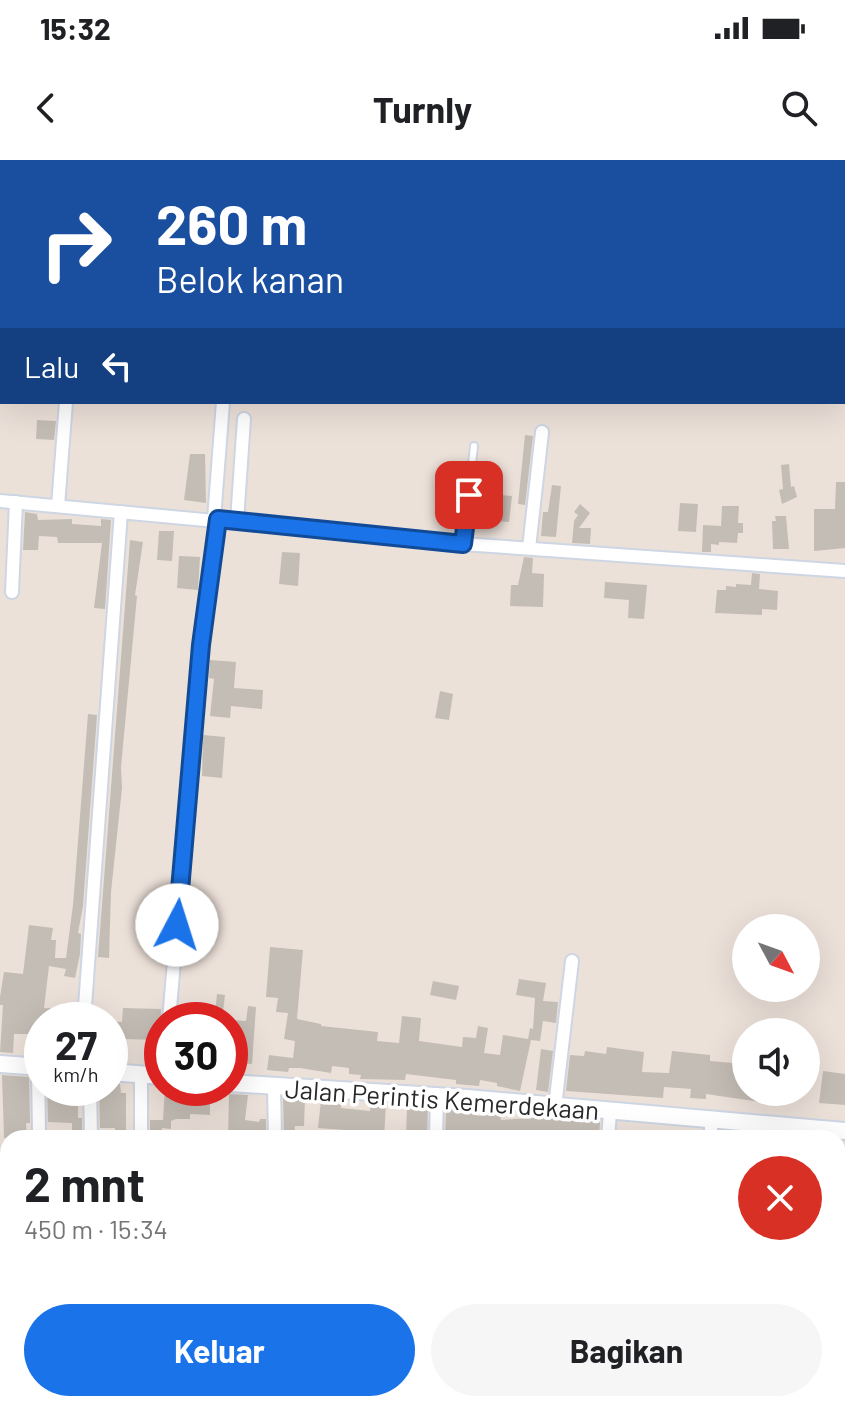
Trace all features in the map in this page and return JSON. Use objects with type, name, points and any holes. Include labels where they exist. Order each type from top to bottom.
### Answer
[{"type":"street","points":[[58,506],[66,404]]},
{"type":"street","points":[[171,1002],[201,645],[216,519],[223,404]]},
{"type":"street","points":[[237,521],[244,419]]},
{"type":"street","points":[[529,548],[542,432]]},
{"type":"street","points":[[0,501],[463,544],[845,571]]},
{"type":"street","points":[[12,592],[16,502]]},
{"type":"street","points":[[85,1002],[121,512]]},
{"type":"street","points":[[555,1107],[572,961]]},
{"type":"street","points":[[0,1064],[24,1066]]},
{"type":"street","points":[[128,1073],[144,1074]]},
{"type":"street","points":[[141,1074],[141,1130]]},
{"type":"street","name":"Jalan Perintis Kemerdekaan","points":[[248,1085],[833,1130]]},
{"type":"street","points":[[274,1087],[275,1130]]},
{"type":"street","points":[[436,1130],[437,1097]]},
{"type":"street","points":[[39,1106],[39,1130]]},
{"type":"street","points":[[90,1106],[91,1130]]},
{"type":"street","points":[[609,1130],[610,1113]]},
{"type":"street","points":[[711,1120],[711,1130]]},
{"type":"lane","points":[[463,544],[474,446]]},
{"type":"building","points":[[37,420],[56,421],[54,440],[36,439]]},
{"type":"building","points":[[525,435],[533,436],[525,505],[518,504]]},
{"type":"building","points":[[190,454],[205,454],[206,503],[184,500]]},
{"type":"building","points":[[789,464],[791,487],[794,486],[797,497],[782,504],[779,490],[783,489],[781,465]]},
{"type":"building","points":[[836,482],[845,482],[845,548],[814,551],[814,509],[835,509]]},
{"type":"building","points":[[552,485],[561,486],[556,537],[541,536],[543,512],[548,512]]},
{"type":"building","points":[[499,495],[512,496],[509,522],[496,521]]},
{"type":"building","points":[[680,503],[698,504],[696,532],[678,531]]},
{"type":"building","points":[[580,504],[590,513],[579,528],[591,528],[590,544],[572,543],[574,521],[578,515],[574,512]]},
{"type":"building","points":[[722,506],[739,506],[738,523],[743,523],[743,533],[738,533],[737,543],[711,544],[711,552],[702,552],[703,525],[721,526]]},
{"type":"building","points":[[25,512],[37,514],[38,520],[72,519],[72,524],[101,526],[101,519],[111,520],[105,609],[94,608],[102,543],[58,543],[57,537],[39,536],[38,550],[23,550]]},
{"type":"building","points":[[775,516],[786,516],[789,549],[773,549],[772,521],[776,521]]},
{"type":"building","points":[[159,531],[174,531],[172,561],[157,560]]},
{"type":"building","points":[[130,540],[143,542],[135,595],[121,767],[122,788],[111,892],[109,958],[98,957]]},
{"type":"building","points":[[282,552],[300,553],[298,586],[279,584]]},
{"type":"building","points":[[179,556],[200,557],[198,590],[177,588]]},
{"type":"building","points":[[524,557],[533,558],[532,573],[544,574],[543,607],[510,606],[511,585],[518,585]]},
{"type":"building","points":[[752,573],[760,574],[759,589],[778,591],[777,610],[762,609],[762,615],[715,613],[717,590],[726,590],[726,586],[736,587],[736,584],[751,585]]},
{"type":"building","points":[[605,582],[647,585],[644,619],[628,618],[629,600],[604,598]]},
{"type":"building","points":[[210,660],[236,662],[234,688],[263,690],[262,709],[231,706],[230,718],[210,716],[214,679],[209,678]]},
{"type":"building","points":[[440,691],[453,694],[449,720],[435,718]]},
{"type":"building","points":[[88,714],[97,715],[83,906],[78,933],[81,934],[80,954],[75,978],[64,976],[66,969],[49,966],[45,1002],[24,1002],[24,1034],[14,1034],[13,1053],[0,1052],[3,1005],[0,1005],[0,997],[4,972],[23,974],[29,925],[53,928],[51,940],[56,940],[55,958],[66,958]]},
{"type":"building","points":[[203,735],[225,737],[222,778],[202,776]]},
{"type":"building","points":[[270,947],[303,950],[297,1019],[321,1026],[378,1032],[377,1041],[399,1043],[402,1016],[421,1018],[419,1041],[462,1047],[463,1037],[476,1038],[478,1026],[488,1028],[484,1053],[500,1055],[503,1035],[528,1039],[530,1028],[533,1029],[535,998],[516,995],[519,979],[546,983],[543,1001],[558,1002],[556,1023],[543,1021],[540,1041],[531,1040],[520,1091],[480,1080],[479,1086],[406,1074],[405,1080],[360,1079],[361,1075],[349,1074],[349,1068],[332,1066],[331,1073],[300,1068],[289,1068],[288,1072],[267,1070],[269,1055],[293,1058],[295,1041],[284,1039],[288,1013],[276,1012],[278,998],[266,997]]},
{"type":"building","points":[[433,981],[459,986],[456,1000],[430,995]]},
{"type":"building","points":[[217,994],[225,995],[224,1002],[216,1002]]},
{"type":"building","points":[[248,1006],[256,1007],[252,1064],[248,1064]]},
{"type":"building","points":[[128,1008],[144,1009],[144,1040],[128,1039]]},
{"type":"building","points":[[607,1047],[644,1052],[642,1072],[669,1073],[672,1051],[710,1055],[710,1061],[732,1063],[732,1098],[706,1094],[706,1099],[690,1098],[691,1089],[664,1087],[663,1098],[566,1091],[570,1055],[584,1056],[585,1051],[606,1054]]},
{"type":"building","points":[[541,1049],[553,1051],[548,1092],[536,1090]]},
{"type":"building","points":[[823,1071],[845,1074],[845,1105],[820,1103]]},
{"type":"building","points":[[2,1075],[24,1077],[24,1106],[30,1106],[30,1123],[26,1123],[26,1130],[4,1130]]},
{"type":"building","points":[[283,1097],[305,1099],[304,1126],[284,1130]]},
{"type":"building","points":[[321,1100],[342,1101],[341,1108],[370,1111],[370,1103],[386,1104],[384,1130],[318,1128]]},
{"type":"building","points":[[407,1105],[428,1107],[427,1130],[406,1130]]},
{"type":"building","points":[[48,1106],[78,1106],[82,1130],[72,1130],[72,1123],[48,1122]]},
{"type":"building","points":[[99,1106],[126,1106],[126,1130],[100,1128]]},
{"type":"building","points":[[164,1106],[210,1106],[210,1115],[190,1114],[190,1119],[176,1119],[171,1121],[171,1129],[150,1130],[150,1120],[163,1120]]},
{"type":"building","points":[[229,1106],[247,1106],[245,1120],[259,1122],[266,1119],[266,1130],[228,1130]]},
{"type":"building","points":[[446,1110],[478,1110],[477,1116],[500,1114],[501,1120],[600,1121],[599,1130],[445,1130]]},
{"type":"route","points":[[177,925],[201,645],[218,519],[463,544],[469,495]]}]
